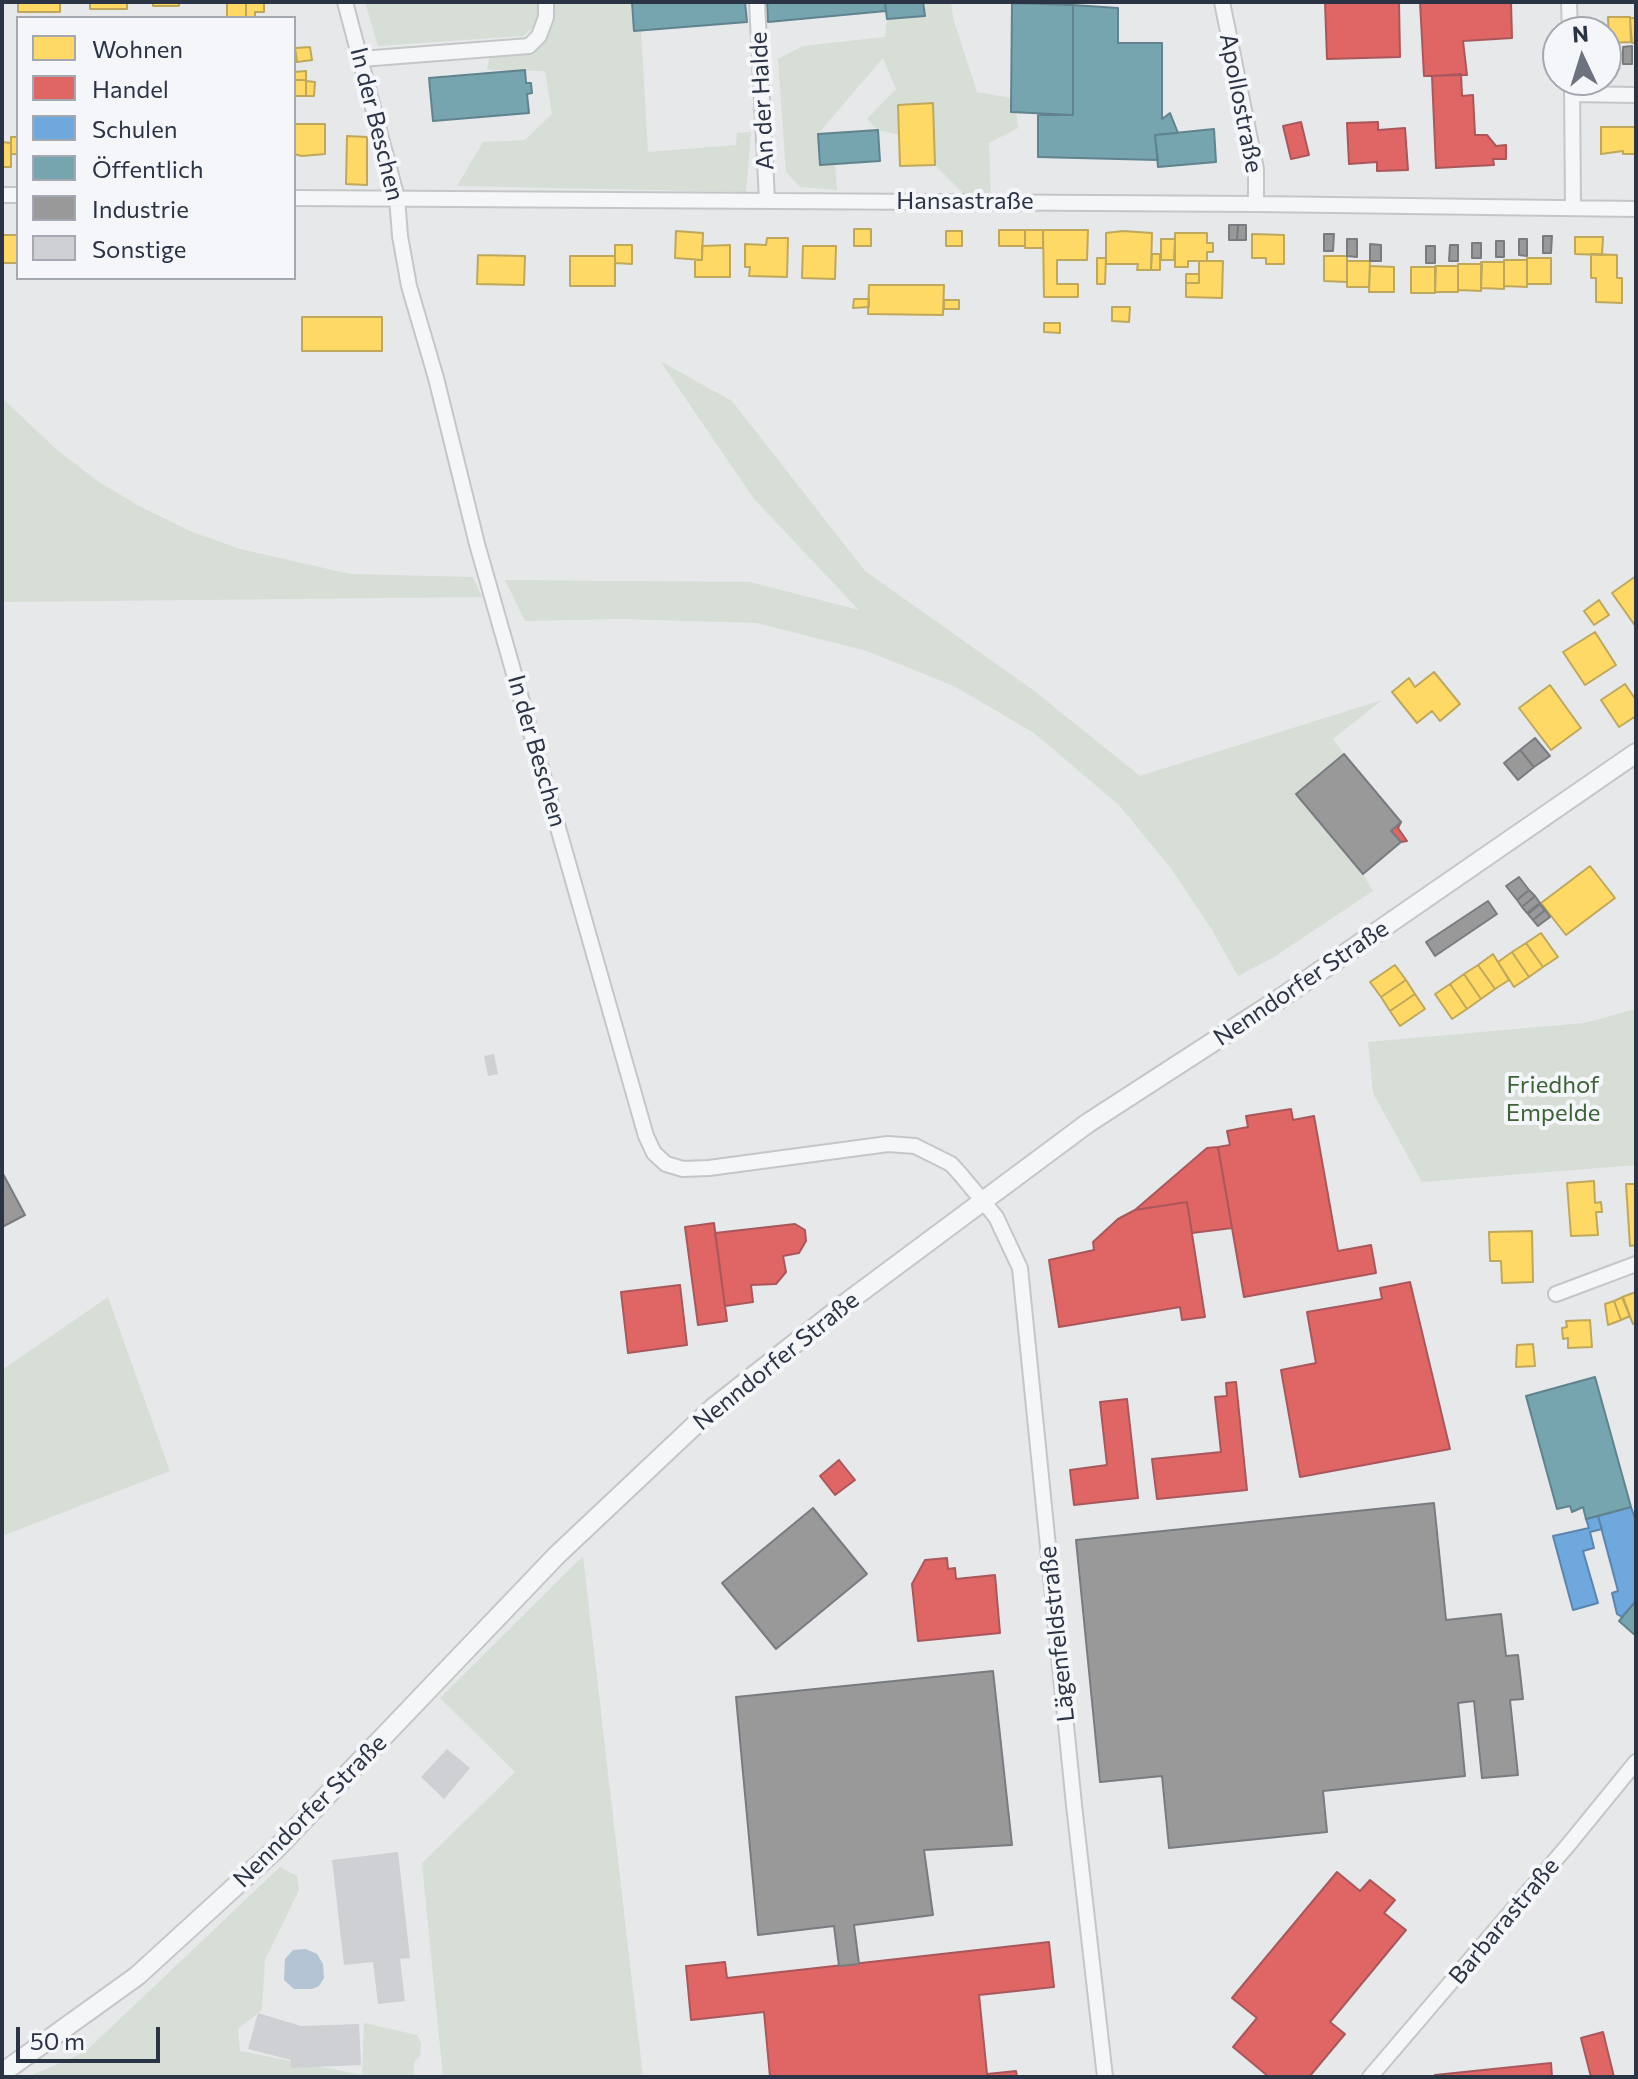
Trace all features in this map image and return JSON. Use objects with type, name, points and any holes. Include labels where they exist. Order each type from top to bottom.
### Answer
[{"type":"street","name":"In der Beschen","points":[[345,2],[397,198],[409,286],[436,378],[477,544],[646,1136],[654,1153],[666,1164],[683,1169],[888,1144],[915,1146],[951,1164],[982,1200]]},
{"type":"street","points":[[361,59],[529,46],[539,36],[546,17],[546,2]]},
{"type":"street","name":"An der Halde","points":[[757,2],[767,200]]},
{"type":"street","name":"Apollostraße","points":[[1222,2],[1256,169],[1256,204]]},
{"type":"street","points":[[1572,96],[1573,208]]},
{"type":"street","name":"Hansastraße","points":[[296,198],[1636,209]]},
{"type":"street","name":"Nenndorfer Straße","points":[[2,2073],[137,1976],[276,1849],[557,1555],[713,1408],[982,1200],[1088,1123],[1284,996],[1636,753]]},
{"type":"street","name":"Lägenfeldstraße","points":[[982,1200],[996,1217],[1020,1268],[1074,1805],[1105,2077]]},
{"type":"street","points":[[1556,1294],[1636,1264]]},
{"type":"street","name":"Barbarastraße","points":[[1370,2077],[1636,1762]]},
{"type":"green space","points":[[365,2],[541,2],[541,5],[534,27],[523,36],[378,46]]},
{"type":"green space","points":[[552,2],[632,2],[635,31],[641,30],[648,152],[736,145],[737,133],[751,132],[746,192],[457,186],[483,142],[525,140],[552,114],[545,71],[487,70],[490,55],[534,52],[552,25]]},
{"type":"green space","points":[[923,2],[951,2],[953,18],[977,92],[1011,98],[1011,111],[1016,112],[1018,128],[989,143],[991,197],[963,193],[935,165],[933,104],[898,105],[899,135],[878,130],[867,119],[896,89],[883,58],[818,134],[820,165],[835,164],[837,190],[800,187],[786,172],[778,59],[803,46],[885,37],[887,19],[924,16]]},
{"type":"green space","points":[[660,361],[732,401],[865,571],[1033,690],[1140,776],[1382,700],[1333,739],[1344,754],[1297,794],[1363,874],[1373,891],[1274,957],[1238,976],[1173,871],[1119,805],[1034,733],[954,686],[867,651],[757,623],[621,619],[525,621],[505,580],[750,582],[859,610],[754,499]]},
{"type":"green space","points":[[2,398],[56,449],[96,480],[137,505],[192,532],[240,549],[350,574],[473,577],[482,597],[2,602]]},
{"type":"green space","name":"Friedhof Empelde","points":[[1636,1009],[1636,1165],[1422,1182],[1373,1093],[1368,1042],[1584,1023]]},
{"type":"green space","points":[[108,1297],[170,1471],[2,1536],[2,1370]]},
{"type":"green space","points":[[583,1556],[643,2077],[443,2077],[422,1863],[515,1772],[440,1698]]},
{"type":"green space","points":[[280,1867],[297,1876],[299,1890],[265,1960],[262,2010],[238,2029],[240,2051],[362,2075],[364,2023],[417,2035],[421,2043],[420,2056],[414,2062],[414,2077],[28,2077],[85,2052]]},
{"type":"water","points":[[306,1949],[317,1954],[323,1964],[324,1978],[319,1986],[312,1989],[294,1989],[284,1980],[285,1959],[293,1950]]},
{"type":"building: Wohnen","points":[[18,2],[60,2],[60,12],[18,12]]},
{"type":"building: Wohnen","points":[[90,2],[127,2],[127,9],[90,9]]},
{"type":"building: Wohnen","points":[[153,2],[179,2],[179,6],[153,6]]},
{"type":"building: Wohnen","points":[[227,2],[246,2],[246,16],[227,16]]},
{"type":"building: Wohnen","points":[[246,2],[264,2],[264,12],[246,16]]},
{"type":"building: Wohnen","points":[[1622,17],[1630,17],[1631,42],[1622,42]]},
{"type":"building: Wohnen","points":[[1630,18],[1636,18],[1636,43],[1632,43]]},
{"type":"building: Wohnen","points":[[310,47],[312,60],[297,62],[296,48]]},
{"type":"building: Wohnen","points":[[306,71],[306,80],[296,80],[296,72]]},
{"type":"building: Wohnen","points":[[296,80],[306,80],[306,96],[296,96]]},
{"type":"building: Wohnen","points":[[306,81],[315,82],[314,96],[306,96]]},
{"type":"building: Wohnen","points":[[933,103],[935,165],[900,166],[898,105]]},
{"type":"building: Wohnen","points":[[296,124],[325,124],[325,154],[296,154]]},
{"type":"building: Wohnen","points":[[1601,127],[1636,127],[1636,154],[1623,154],[1623,151],[1601,154]]},
{"type":"building: Wohnen","points":[[347,136],[367,137],[367,185],[346,184]]},
{"type":"building: Wohnen","points":[[11,137],[16,137],[16,154],[11,154]]},
{"type":"building: Wohnen","points":[[2,142],[11,143],[11,167],[2,167]]},
{"type":"building: Wohnen","points":[[854,229],[871,229],[871,246],[854,246]]},
{"type":"building: Wohnen","points":[[999,230],[1025,230],[1025,246],[999,246]]},
{"type":"building: Wohnen","points":[[1025,230],[1043,230],[1043,248],[1025,248]]},
{"type":"building: Wohnen","points":[[1043,230],[1088,230],[1087,260],[1057,260],[1057,284],[1078,284],[1078,297],[1044,297]]},
{"type":"building: Wohnen","points":[[676,231],[703,233],[702,260],[675,258]]},
{"type":"building: Wohnen","points":[[946,231],[962,231],[962,246],[946,246]]},
{"type":"building: Wohnen","points":[[1106,233],[1152,233],[1151,270],[1137,270],[1138,264],[1106,264]]},
{"type":"building: Wohnen","points":[[1175,233],[1207,233],[1207,243],[1213,243],[1213,252],[1207,252],[1207,261],[1188,261],[1188,267],[1175,267]]},
{"type":"building: Wohnen","points":[[1252,234],[1284,235],[1284,264],[1266,264],[1266,258],[1252,258]]},
{"type":"building: Wohnen","points":[[2,235],[16,235],[16,263],[2,263]]},
{"type":"building: Wohnen","points":[[1575,237],[1603,237],[1602,255],[1575,254]]},
{"type":"building: Wohnen","points":[[767,238],[788,238],[787,277],[749,276],[750,267],[745,267],[745,244],[766,245]]},
{"type":"building: Wohnen","points":[[1161,239],[1175,239],[1174,260],[1161,260]]},
{"type":"building: Wohnen","points":[[615,245],[632,245],[632,264],[615,263]]},
{"type":"building: Wohnen","points":[[730,245],[730,277],[695,277],[695,260],[702,260],[702,246]]},
{"type":"building: Wohnen","points":[[803,246],[836,246],[835,279],[802,278]]},
{"type":"building: Wohnen","points":[[1152,254],[1160,254],[1160,270],[1151,270]]},
{"type":"building: Wohnen","points":[[1591,254],[1617,255],[1617,278],[1622,278],[1622,303],[1596,302],[1596,278],[1591,278]]},
{"type":"building: Wohnen","points":[[478,255],[525,256],[524,285],[477,284]]},
{"type":"building: Wohnen","points":[[570,256],[615,256],[615,286],[570,286]]},
{"type":"building: Wohnen","points":[[1324,256],[1347,256],[1347,282],[1324,281]]},
{"type":"building: Wohnen","points":[[1097,258],[1106,258],[1105,284],[1097,284]]},
{"type":"building: Wohnen","points":[[1527,258],[1551,258],[1551,284],[1527,284]]},
{"type":"building: Wohnen","points":[[1504,260],[1527,260],[1527,287],[1504,286]]},
{"type":"building: Wohnen","points":[[1199,261],[1223,261],[1222,298],[1186,297],[1186,283],[1199,283]]},
{"type":"building: Wohnen","points":[[1347,261],[1370,261],[1369,287],[1347,287]]},
{"type":"building: Wohnen","points":[[1481,262],[1504,262],[1504,289],[1481,288]]},
{"type":"building: Wohnen","points":[[1458,264],[1482,264],[1481,291],[1458,290]]},
{"type":"building: Wohnen","points":[[1370,266],[1394,267],[1394,292],[1369,292]]},
{"type":"building: Wohnen","points":[[1435,266],[1458,266],[1458,292],[1435,292]]},
{"type":"building: Wohnen","points":[[1411,267],[1436,267],[1435,293],[1411,293]]},
{"type":"building: Wohnen","points":[[1186,274],[1199,274],[1199,283],[1186,283]]},
{"type":"building: Wohnen","points":[[869,285],[944,285],[943,315],[868,314]]},
{"type":"building: Wohnen","points":[[854,299],[869,299],[869,307],[853,308]]},
{"type":"building: Wohnen","points":[[944,300],[959,300],[959,309],[944,309]]},
{"type":"building: Wohnen","points":[[1112,307],[1130,307],[1129,322],[1112,321]]},
{"type":"building: Wohnen","points":[[302,317],[382,317],[382,351],[302,351]]},
{"type":"building: Wohnen","points":[[1044,323],[1060,323],[1060,333],[1044,332]]},
{"type":"building: Wohnen","points":[[1636,576],[1636,627],[1612,593]]},
{"type":"building: Wohnen","points":[[1599,600],[1609,615],[1594,625],[1584,611]]},
{"type":"building: Wohnen","points":[[1595,632],[1616,665],[1585,685],[1563,652]]},
{"type":"building: Wohnen","points":[[1434,672],[1460,704],[1440,721],[1432,711],[1417,723],[1392,692],[1409,678],[1415,687]]},
{"type":"building: Wohnen","points":[[1625,684],[1636,700],[1636,716],[1619,727],[1601,700]]},
{"type":"building: Wohnen","points":[[1550,685],[1581,728],[1551,750],[1519,708]]},
{"type":"building: Wohnen","points":[[1590,866],[1615,898],[1566,935],[1541,903]]},
{"type":"building: Wohnen","points":[[1541,933],[1558,957],[1543,967],[1526,943]]},
{"type":"building: Wohnen","points":[[1526,943],[1543,967],[1529,977],[1512,952]]},
{"type":"building: Wohnen","points":[[1512,952],[1529,977],[1514,987],[1498,962]]},
{"type":"building: Wohnen","points":[[1493,954],[1509,980],[1495,989],[1478,965]]},
{"type":"building: Wohnen","points":[[1395,965],[1406,980],[1381,997],[1370,982]]},
{"type":"building: Wohnen","points":[[1478,965],[1495,989],[1481,999],[1464,974]]},
{"type":"building: Wohnen","points":[[1464,974],[1481,999],[1467,1009],[1450,984]]},
{"type":"building: Wohnen","points":[[1406,980],[1415,994],[1390,1011],[1381,997]]},
{"type":"building: Wohnen","points":[[1450,984],[1467,1009],[1452,1019],[1435,994]]},
{"type":"building: Wohnen","points":[[1415,994],[1425,1009],[1400,1026],[1390,1011]]},
{"type":"building: Wohnen","points":[[1594,1181],[1595,1203],[1601,1202],[1602,1212],[1596,1212],[1598,1235],[1571,1236],[1567,1183]]},
{"type":"building: Wohnen","points":[[1626,1184],[1636,1184],[1636,1245],[1630,1246]]},
{"type":"building: Wohnen","points":[[1532,1231],[1533,1282],[1502,1283],[1501,1261],[1490,1261],[1489,1232]]},
{"type":"building: Wohnen","points":[[1636,1292],[1636,1322],[1633,1324],[1622,1297]]},
{"type":"building: Wohnen","points":[[1623,1297],[1630,1316],[1621,1320],[1614,1301]]},
{"type":"building: Wohnen","points":[[1614,1301],[1621,1320],[1608,1325],[1605,1304]]},
{"type":"building: Wohnen","points":[[1590,1320],[1592,1347],[1568,1348],[1568,1338],[1563,1339],[1562,1328],[1567,1327],[1566,1321]]},
{"type":"building: Wohnen","points":[[1533,1344],[1535,1366],[1516,1367],[1517,1345]]},
{"type":"building: Handel","points":[[1325,2],[1399,2],[1400,57],[1327,59]]},
{"type":"building: Handel","points":[[1420,2],[1511,2],[1512,38],[1463,41],[1467,75],[1424,76]]},
{"type":"building: Handel","points":[[1461,74],[1462,96],[1473,95],[1475,135],[1487,135],[1496,146],[1506,145],[1506,159],[1493,159],[1494,165],[1436,168],[1432,76]]},
{"type":"building: Handel","points":[[1301,122],[1309,155],[1291,159],[1283,126]]},
{"type":"building: Handel","points":[[1378,122],[1378,130],[1405,128],[1408,170],[1377,171],[1377,162],[1349,164],[1347,123]]},
{"type":"building: Handel","points":[[1401,822],[1398,828],[1407,841],[1401,842],[1391,831]]},
{"type":"building: Handel","points":[[1291,1109],[1293,1120],[1314,1116],[1338,1251],[1371,1245],[1376,1273],[1244,1297],[1218,1147],[1230,1145],[1227,1131],[1248,1127],[1246,1116]]},
{"type":"building: Handel","points":[[1218,1147],[1232,1228],[1192,1233],[1187,1202],[1135,1210],[1207,1148]]},
{"type":"building: Handel","points":[[1187,1202],[1205,1317],[1182,1320],[1180,1307],[1059,1327],[1049,1260],[1094,1250],[1093,1242],[1118,1219],[1135,1210]]},
{"type":"building: Handel","points":[[714,1223],[727,1321],[698,1325],[685,1227]]},
{"type":"building: Handel","points":[[795,1224],[805,1230],[806,1241],[799,1253],[783,1256],[786,1272],[776,1284],[751,1285],[753,1302],[725,1306],[715,1233]]},
{"type":"building: Handel","points":[[1410,1282],[1450,1449],[1300,1477],[1281,1370],[1316,1363],[1307,1312],[1382,1299],[1380,1288]]},
{"type":"building: Handel","points":[[680,1285],[687,1345],[628,1353],[621,1292]]},
{"type":"building: Handel","points":[[1236,1382],[1247,1490],[1157,1499],[1152,1459],[1221,1452],[1215,1397],[1227,1396],[1226,1383]]},
{"type":"building: Handel","points":[[1127,1399],[1138,1498],[1074,1505],[1070,1470],[1107,1465],[1100,1402]]},
{"type":"building: Handel","points":[[839,1460],[855,1480],[835,1495],[820,1476]]},
{"type":"building: Handel","points":[[947,1558],[948,1569],[955,1568],[956,1579],[995,1575],[1000,1633],[918,1641],[912,1584],[925,1560]]},
{"type":"building: Handel","points":[[1337,1872],[1360,1891],[1370,1880],[1395,1900],[1384,1913],[1406,1930],[1330,2022],[1345,2034],[1309,2077],[1269,2077],[1233,2047],[1257,2018],[1232,1998]]},
{"type":"building: Handel","points":[[1049,1942],[1054,1987],[979,1995],[987,2074],[1016,2071],[1017,2077],[770,2077],[764,2012],[691,2020],[686,1966],[725,1962],[727,1978]]},
{"type":"building: Handel","points":[[1603,2032],[1614,2077],[1591,2077],[1581,2038]]},
{"type":"building: Handel","points":[[1551,2063],[1552,2077],[1435,2075]]},
{"type":"building: Schulen","points":[[1631,1507],[1636,1521],[1636,1601],[1622,1617],[1617,1614],[1612,1593],[1618,1591],[1598,1516]]},
{"type":"building: Schulen","points":[[1598,1516],[1602,1529],[1590,1532],[1594,1548],[1583,1551],[1598,1603],[1573,1610],[1553,1536],[1589,1528],[1586,1519]]},
{"type":"building: Öffentlich","points":[[632,2],[745,2],[747,22],[634,31]]},
{"type":"building: Öffentlich","points":[[767,2],[885,2],[886,11],[768,22]]},
{"type":"building: Öffentlich","points":[[885,2],[923,2],[925,16],[887,19]]},
{"type":"building: Öffentlich","points":[[1012,3],[1073,5],[1073,115],[1011,112]]},
{"type":"building: Öffentlich","points":[[1073,5],[1118,8],[1118,43],[1162,43],[1162,119],[1170,113],[1178,133],[1155,135],[1158,160],[1038,157],[1038,115],[1073,115]]},
{"type":"building: Öffentlich","points":[[525,70],[526,83],[531,83],[532,93],[527,94],[529,113],[433,121],[429,78]]},
{"type":"building: Öffentlich","points":[[1214,129],[1216,162],[1158,167],[1155,135]]},
{"type":"building: Öffentlich","points":[[878,130],[880,161],[820,165],[818,134]]},
{"type":"building: Öffentlich","points":[[1595,1377],[1631,1507],[1586,1519],[1583,1507],[1572,1512],[1570,1506],[1557,1509],[1526,1396]]},
{"type":"building: Öffentlich","points":[[1636,1601],[1636,1636],[1619,1621]]},
{"type":"building: Industrie","points":[[1632,46],[1632,64],[1623,64],[1623,47]]},
{"type":"building: Industrie","points":[[1229,225],[1238,225],[1237,240],[1229,240]]},
{"type":"building: Industrie","points":[[1238,225],[1246,225],[1246,240],[1237,240]]},
{"type":"building: Industrie","points":[[1324,234],[1334,234],[1333,251],[1324,251]]},
{"type":"building: Industrie","points":[[1543,236],[1552,236],[1551,253],[1543,253]]},
{"type":"building: Industrie","points":[[1347,239],[1357,239],[1357,257],[1347,256]]},
{"type":"building: Industrie","points":[[1519,239],[1527,239],[1527,256],[1519,255]]},
{"type":"building: Industrie","points":[[1496,241],[1504,241],[1504,257],[1496,257]]},
{"type":"building: Industrie","points":[[1472,243],[1481,243],[1481,258],[1472,258]]},
{"type":"building: Industrie","points":[[1370,244],[1381,245],[1381,261],[1370,261]]},
{"type":"building: Industrie","points":[[1450,245],[1458,245],[1458,261],[1449,261]]},
{"type":"building: Industrie","points":[[1426,246],[1435,246],[1435,263],[1426,263]]},
{"type":"building: Industrie","points":[[1535,738],[1550,756],[1534,767],[1520,750]]},
{"type":"building: Industrie","points":[[1520,750],[1534,767],[1518,780],[1504,763]]},
{"type":"building: Industrie","points":[[1344,754],[1401,822],[1391,831],[1401,842],[1363,874],[1296,794]]},
{"type":"building: Industrie","points":[[1519,877],[1529,890],[1517,900],[1506,886]]},
{"type":"building: Industrie","points":[[1529,890],[1535,896],[1522,907],[1517,900]]},
{"type":"building: Industrie","points":[[1535,896],[1540,903],[1527,913],[1522,907]]},
{"type":"building: Industrie","points":[[1488,901],[1497,914],[1435,956],[1426,942]]},
{"type":"building: Industrie","points":[[1540,904],[1545,910],[1533,920],[1528,914]]},
{"type":"building: Industrie","points":[[1545,910],[1550,917],[1538,926],[1533,920]]},
{"type":"building: Industrie","points":[[2,1172],[25,1215],[2,1227]]},
{"type":"building: Industrie","points":[[1434,1503],[1446,1620],[1501,1614],[1506,1656],[1518,1655],[1523,1699],[1510,1700],[1518,1775],[1482,1778],[1474,1701],[1458,1703],[1465,1776],[1323,1791],[1327,1832],[1169,1848],[1162,1776],[1100,1782],[1076,1540]]},
{"type":"building: Industrie","points":[[813,1508],[867,1574],[776,1649],[722,1583]]},
{"type":"building: Industrie","points":[[993,1671],[1012,1845],[924,1850],[933,1915],[854,1925],[859,1964],[839,1966],[834,1926],[758,1935],[736,1697]]},
{"type":"building: Sonstige","points":[[494,1054],[498,1074],[488,1076],[484,1056]]},
{"type":"building: Sonstige","points":[[447,1749],[470,1768],[444,1799],[421,1777]]},
{"type":"building: Sonstige","points":[[398,1852],[410,1958],[400,1959],[405,2001],[378,2004],[373,1962],[344,1965],[332,1860]]},
{"type":"building: Sonstige","points":[[258,2013],[301,2026],[359,2024],[361,2065],[291,2068],[291,2060],[248,2049]]}]
